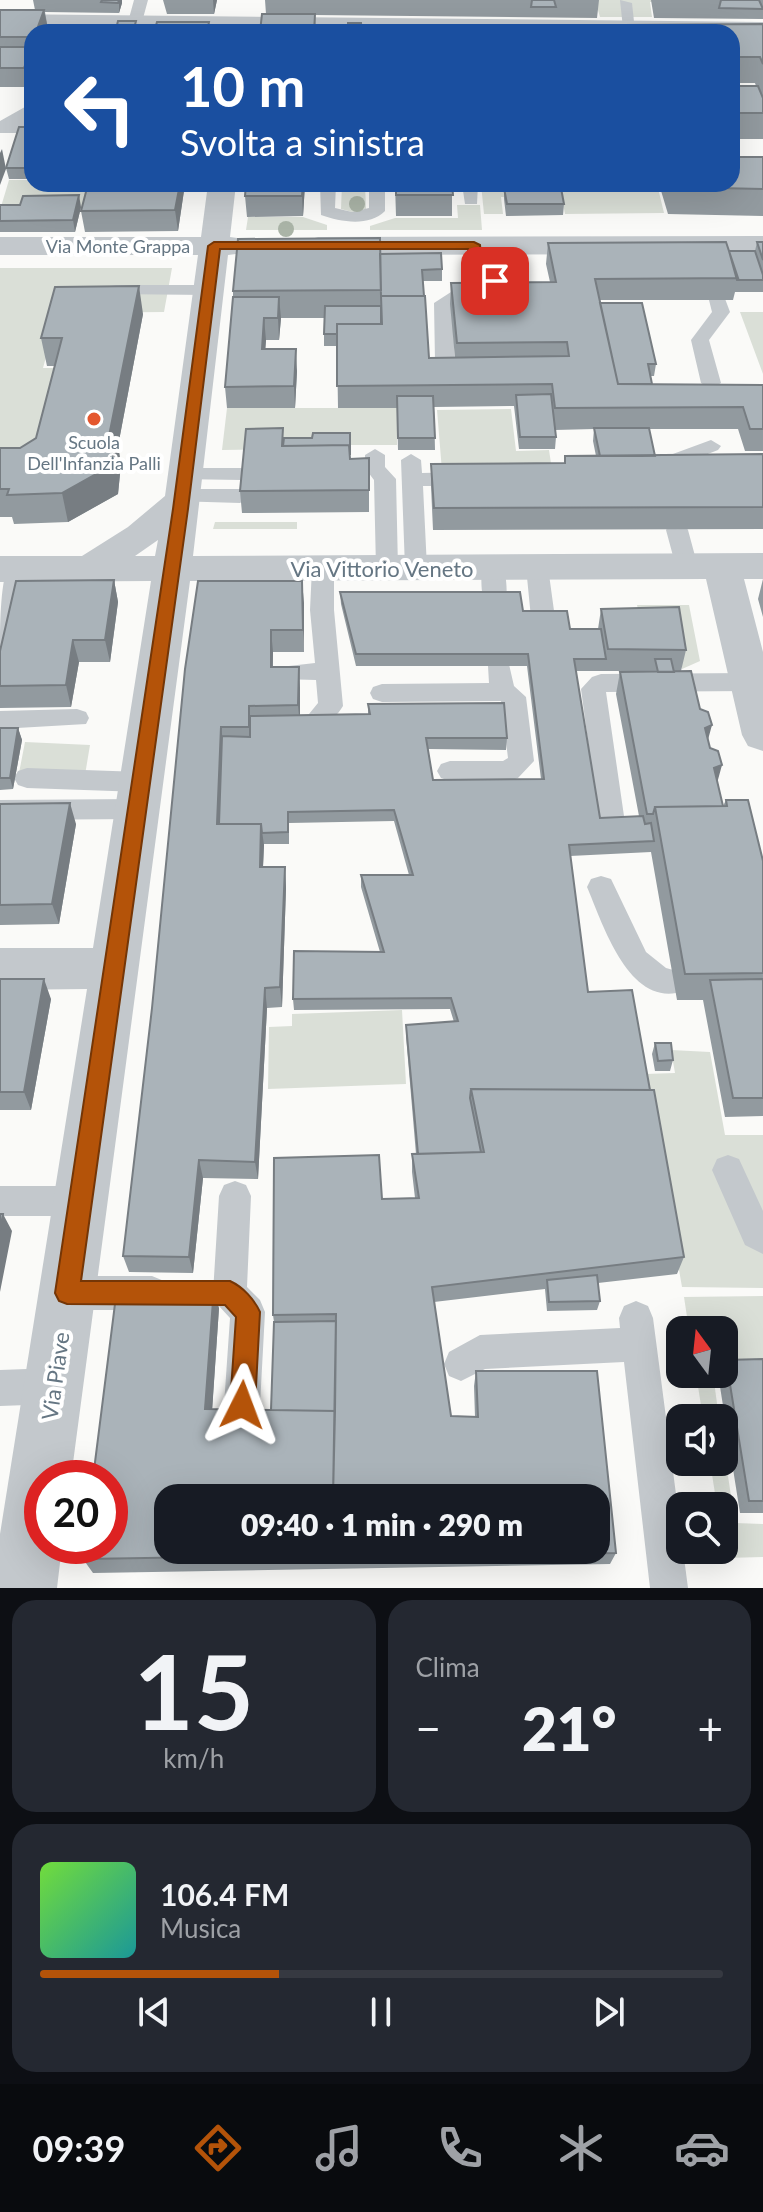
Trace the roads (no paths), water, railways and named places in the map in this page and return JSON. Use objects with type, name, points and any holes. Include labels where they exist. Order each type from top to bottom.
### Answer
[{"type":"street","points":[[242,24],[245,0]]},
{"type":"street","points":[[83,24],[138,11],[217,24]]},
{"type":"street","points":[[0,21],[35,24]]},
{"type":"street","points":[[740,29],[763,29]]},
{"type":"street","points":[[8,127],[24,116]]},
{"type":"street","name":"Via Piave","points":[[24,1588],[183,490],[221,192]]},
{"type":"street","name":"Via Monte Grappa","points":[[0,246],[282,246],[350,231],[474,245],[705,254],[763,245]]},
{"type":"street","points":[[89,569],[141,535],[183,490]]},
{"type":"street","name":"Via Vittorio Veneto","points":[[8,569],[402,568],[494,586],[537,567],[763,566]]},
{"type":"street","points":[[704,567],[750,682],[763,735]]},
{"type":"street","points":[[0,969],[115,968]]},
{"type":"lane","points":[[625,3],[629,24]]},
{"type":"lane","points":[[328,192],[327,211],[350,231],[377,211],[377,192]]},
{"type":"lane","points":[[474,245],[477,282]]},
{"type":"lane","points":[[445,361],[443,303],[451,295],[470,289],[477,282],[513,281]]},
{"type":"lane","points":[[116,290],[208,290]]},
{"type":"lane","points":[[711,383],[700,340],[721,312],[718,300]]},
{"type":"lane","points":[[665,477],[664,470],[669,462],[711,446]]},
{"type":"lane","points":[[375,455],[375,468],[385,479],[402,568]]},
{"type":"lane","points":[[402,568],[412,470],[490,479]]},
{"type":"lane","points":[[183,490],[240,485]]},
{"type":"lane","points":[[677,530],[704,567]]},
{"type":"lane","points":[[537,567],[543,618]]},
{"type":"lane","points":[[321,714],[331,706],[322,610],[323,568]]},
{"type":"lane","points":[[0,645],[8,569]]},
{"type":"lane","points":[[500,666],[502,692]]},
{"type":"lane","points":[[289,673],[327,671]]},
{"type":"lane","points":[[611,816],[593,689],[601,683],[750,682]]},
{"type":"lane","points":[[382,693],[502,692],[514,697],[521,761],[509,771],[450,771]]},
{"type":"lane","points":[[0,720],[77,718]]},
{"type":"lane","points":[[27,778],[139,795]]},
{"type":"lane","points":[[0,810],[139,795]]},
{"type":"lane","points":[[601,887],[638,965],[659,981],[674,982]]},
{"type":"lane","points":[[728,1170],[757,1234],[763,1238]]},
{"type":"lane","points":[[205,1293],[235,1196]]},
{"type":"lane","points":[[0,1201],[81,1201]]},
{"type":"lane","points":[[67,1293],[205,1293],[248,1312],[242,1405]]},
{"type":"lane","points":[[461,1364],[480,1352],[638,1331],[669,1588]]},
{"type":"lane","points":[[0,1388],[54,1386]]},
{"type":"place","name":"Scuola Dell'Infanzia Palli","points":[[94,419]]}]
